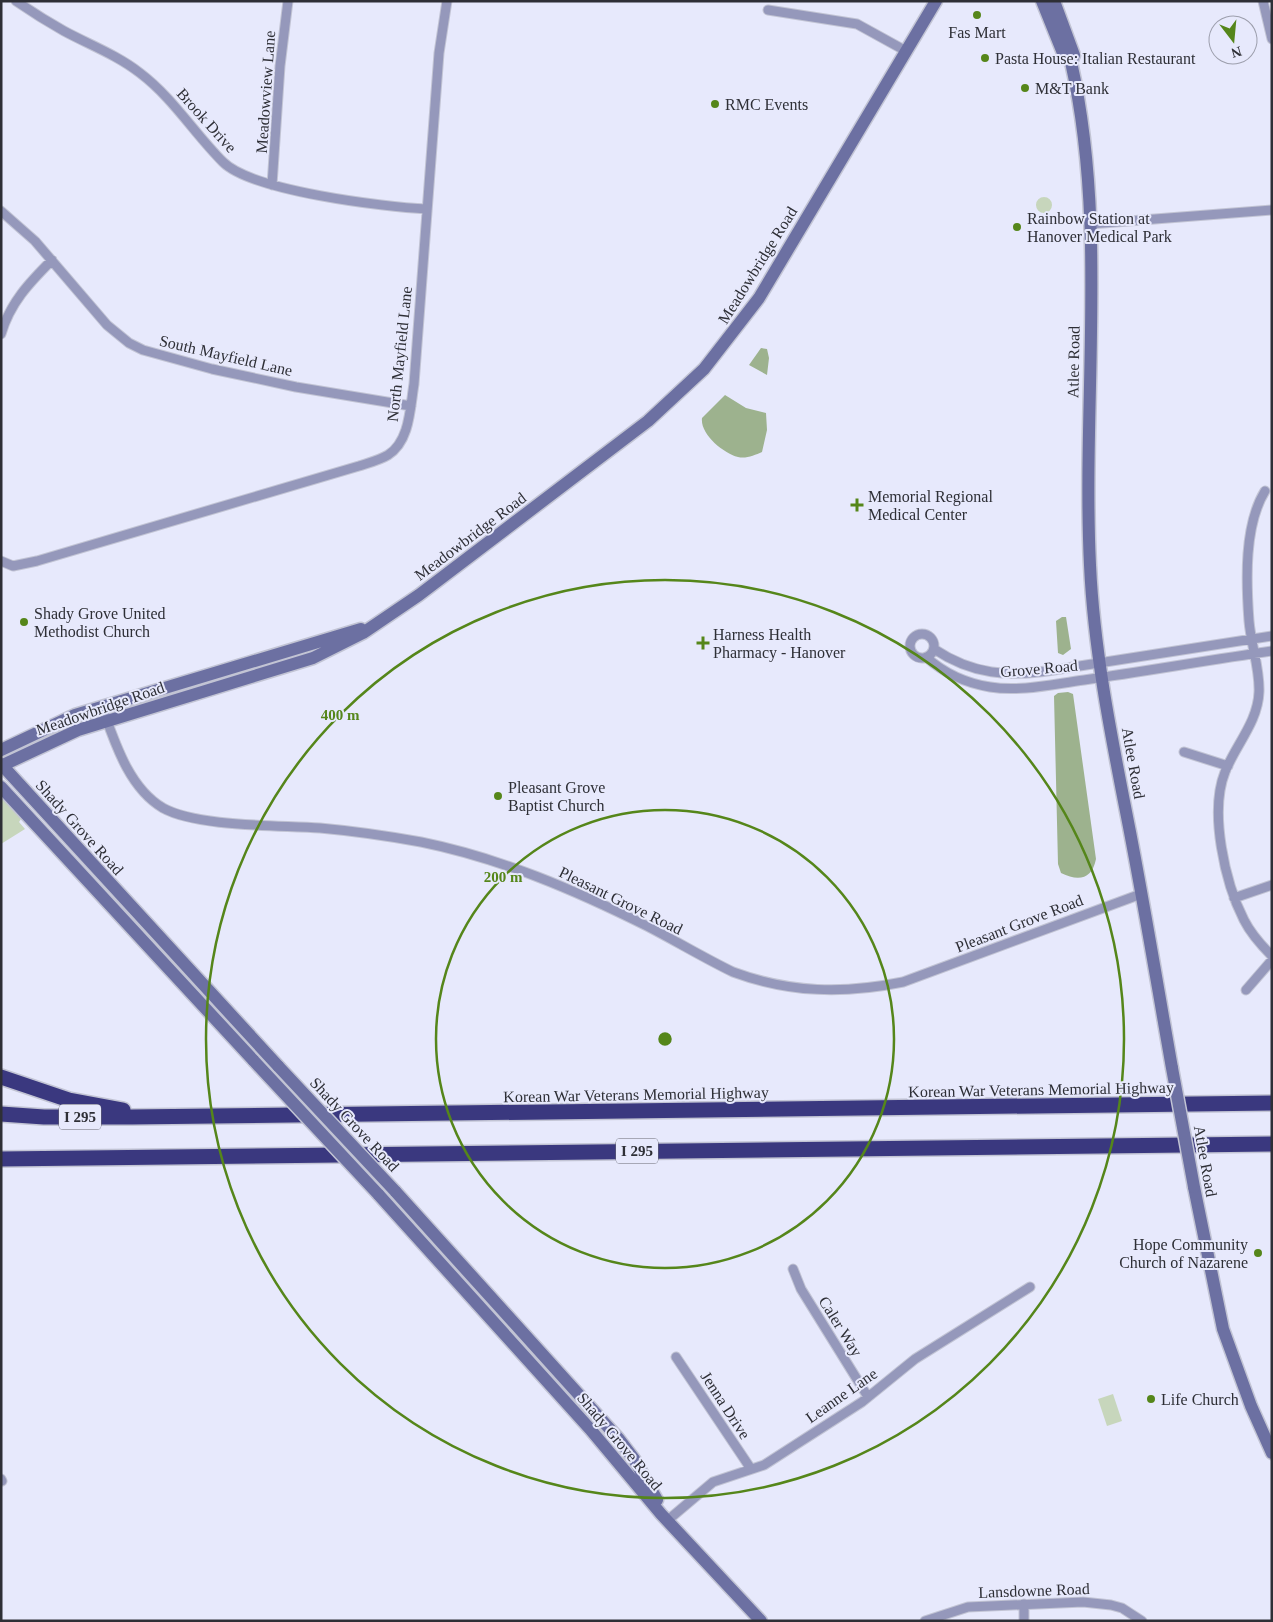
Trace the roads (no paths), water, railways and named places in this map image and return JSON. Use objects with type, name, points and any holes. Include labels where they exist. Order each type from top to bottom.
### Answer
[{"type":"highway","points":[[1,1077],[68,1100],[159,1116]]},
{"type":"highway","name":"Korean War Veterans Memorial Highway","points":[[1,1114],[76,1118],[1272,1104]]},
{"type":"highway","name":"I 295","points":[[1,1159],[1272,1144]]},
{"type":"highway","points":[[1,1166],[40,1160]]},
{"type":"main road","name":"Meadowbridge Road","points":[[2,765],[49,742],[107,720],[314,658],[340,646],[380,623],[419,596],[648,421],[704,369],[759,298],[936,1]]},
{"type":"main road","name":"Atlee Road","points":[[1042,1],[1065,58],[1071,62]]},
{"type":"main road","name":"Atlee Road","points":[[1054,1],[1074,55],[1071,62],[1084,126],[1090,224],[1088,484],[1090,567],[1103,677],[1172,1068],[1223,1329],[1251,1406],[1272,1453]]},
{"type":"main road","name":"Meadowbridge Road","points":[[1,750],[55,723],[102,707],[380,623]]},
{"type":"main road","name":"Shady Grove Road","points":[[2,765],[395,1191],[618,1438],[634,1459],[668,1520]]},
{"type":"main road","name":"Shady Grove Road","points":[[1,786],[378,1194],[590,1429],[625,1473],[760,1621]]},
{"type":"main road","points":[[478,1306],[490,1296]]},
{"type":"street","name":"Brook Drive","points":[[16,1],[51,24],[112,54],[135,69],[172,102],[223,162],[242,175],[272,185],[384,205],[427,209]]},
{"type":"street","name":"Meadowview Lane","points":[[272,185],[280,66],[288,1]]},
{"type":"street","name":"North Mayfield Lane","points":[[3,562],[19,566],[37,561],[385,456],[396,449],[404,438],[411,406],[439,53],[447,1]]},
{"type":"street","points":[[1263,1],[1272,39]]},
{"type":"street","points":[[768,10],[856,24],[906,51]]},
{"type":"street","points":[[1090,224],[1272,210]]},
{"type":"street","name":"South Mayfield Lane","points":[[1,211],[25,230],[107,325],[130,343],[143,350],[203,367],[296,387],[411,406]]},
{"type":"street","points":[[1,334],[8,314],[20,293],[52,260]]},
{"type":"street","points":[[1246,990],[1272,958],[1255,938],[1234,898],[1223,851],[1219,815],[1221,786],[1228,766],[1257,708],[1260,687],[1252,639],[1249,599],[1250,531],[1254,512],[1265,491]]},
{"type":"street","name":"Grove Road","points":[[1272,636],[1036,673],[999,673],[976,670],[962,665],[934,649],[934,641],[928,635],[920,633],[913,637],[909,644],[911,652],[918,657],[926,657],[942,671],[965,681],[991,687],[1025,688],[1272,651]]},
{"type":"street","points":[[926,657],[934,649]]},
{"type":"street","name":"Pleasant Grove Road","points":[[102,707],[135,782],[152,800],[171,812],[193,819],[322,829],[389,837],[469,853],[515,868],[604,905],[733,972],[759,981],[794,988],[837,991],[875,988],[903,982],[1141,894]]},
{"type":"street","points":[[1184,752],[1228,766]]},
{"type":"street","points":[[1234,898],[1272,885]]},
{"type":"street","name":"Caler Way","points":[[793,1268],[801,1289],[868,1397]]},
{"type":"street","name":"Leanne Lane","points":[[668,1520],[713,1482],[764,1464],[868,1397],[915,1359],[1030,1287]]},
{"type":"street","name":"Jenna Drive","points":[[676,1357],[751,1469]]},
{"type":"street","name":"Lansdowne Road","points":[[925,1621],[968,1607],[1083,1602],[1111,1604],[1132,1613],[1142,1621]]},
{"type":"street","points":[[1024,1604],[1024,1621]]},
{"type":"place","name":"Fas Mart","points":[[977,15]]},
{"type":"place","name":"Pasta House: Italian Restaurant","points":[[985,58]]},
{"type":"place","name":"M&T Bank","points":[[1025,88]]},
{"type":"place","name":"RMC Events","points":[[715,104]]},
{"type":"place","name":"Rainbow Station at Hanover Medical Park","points":[[1017,227]]},
{"type":"place","name":"Memorial Regional Medical Center","points":[[857,505]]},
{"type":"place","name":"Shady Grove United Methodist Church","points":[[24,622]]},
{"type":"place","name":"Harness Health Pharmacy - Hanover","points":[[703,643]]},
{"type":"place","name":"Pleasant Grove Baptist Church","points":[[498,796]]},
{"type":"place","name":"Hope Community Church of Nazarene","points":[[1258,1253]]},
{"type":"place","name":"Life Church","points":[[1151,1399]]}]
